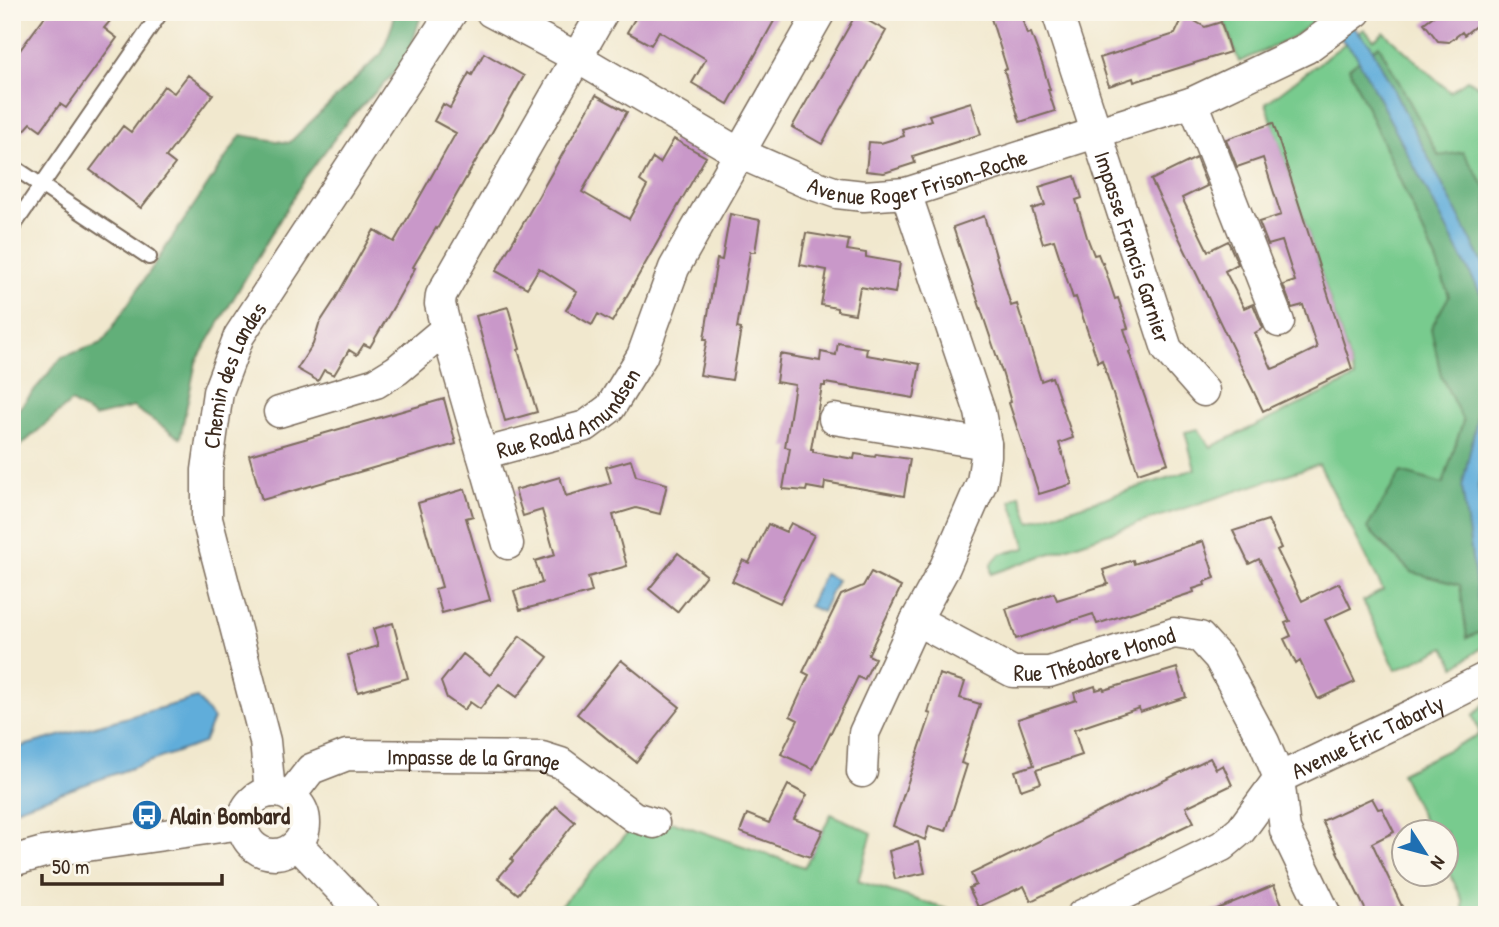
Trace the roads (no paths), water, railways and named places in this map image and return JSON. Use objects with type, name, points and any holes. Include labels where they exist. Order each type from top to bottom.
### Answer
[{"type":"street","name":"Chemin des Landes","points":[[280,794],[207,519],[207,470],[218,392],[239,336],[452,12]]},
{"type":"street","name":"Avenue Roger Frison-Roche","points":[[491,12],[576,57],[739,153],[805,182],[837,192],[864,196],[906,193],[1193,102],[1307,48],[1352,14]]},
{"type":"street","name":"Rue Roald Amundsen","points":[[603,12],[441,295],[440,304],[446,329],[482,454],[586,426],[610,408],[642,356],[674,268],[820,12]]},
{"type":"street","name":"Impasse Francis Garnier","points":[[1057,12],[1167,349],[1203,391]]},
{"type":"street","points":[[1193,102],[1279,322]]},
{"type":"street","points":[[862,772],[864,733],[916,620],[945,567],[982,482],[986,456],[981,412],[906,193]]},
{"type":"street","points":[[279,412],[376,383],[397,370],[446,329]]},
{"type":"street","points":[[834,419],[986,444]]},
{"type":"street","points":[[482,454],[508,544]]},
{"type":"street","name":"Rue Théodore Monod","points":[[916,620],[1013,672],[1049,671],[1174,633],[1200,637],[1219,658],[1264,742],[1279,778],[1285,830],[1326,915]]},
{"type":"street","name":"Avenue Éric Tabarly","points":[[1082,915],[1222,846],[1241,830],[1279,778],[1487,677]]},
{"type":"street","name":"Impasse de la Grange","points":[[280,794],[311,769],[347,755],[542,757],[561,763],[634,817],[654,822]]},
{"type":"street","points":[[261,794],[280,794],[297,802],[305,819],[305,828],[297,844],[281,853],[264,853],[248,842],[242,824],[247,806],[253,799],[261,794]]},
{"type":"street","points":[[12,861],[44,852],[242,824]]},
{"type":"street","points":[[297,844],[365,915]]},
{"type":"lane","points":[[12,228],[160,12]]},
{"type":"lane","points":[[12,166],[149,257]]},
{"type":"water","points":[[1314,12],[1339,12],[1370,44],[1487,271],[1487,306],[1355,53]]},
{"type":"water","points":[[1487,372],[1487,450],[1478,486],[1487,544],[1487,665],[1462,487]]},
{"type":"water","points":[[824,574],[837,580],[822,612],[809,606]]},
{"type":"water","points":[[197,698],[213,719],[203,743],[12,810],[12,749]]},
{"type":"place","name":"Alain Bombard","points":[[147,815]]}]
